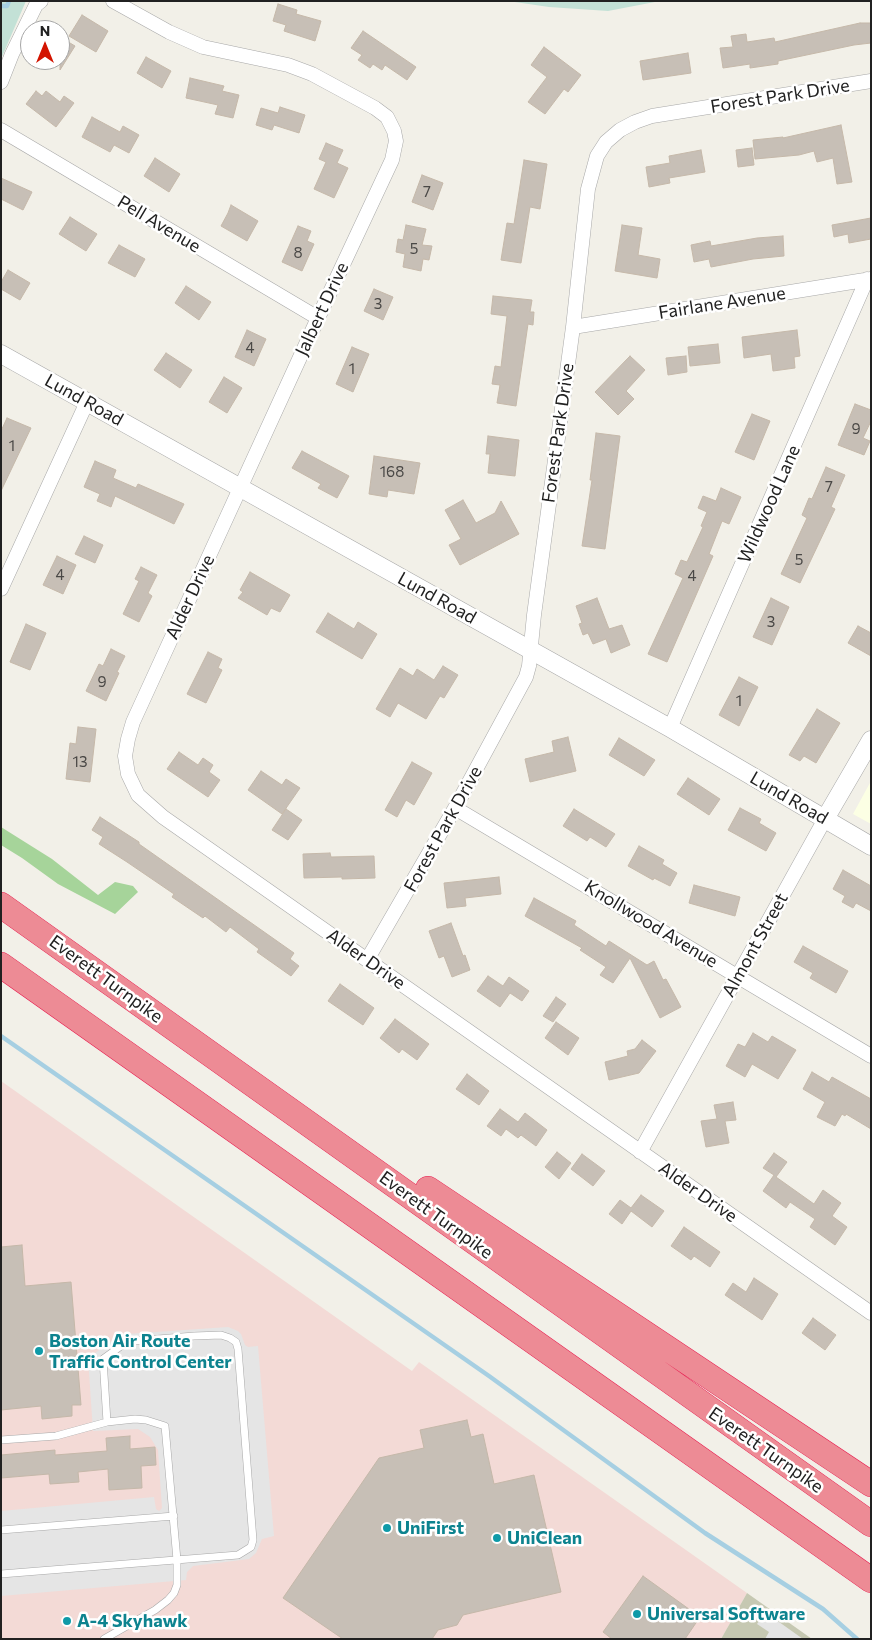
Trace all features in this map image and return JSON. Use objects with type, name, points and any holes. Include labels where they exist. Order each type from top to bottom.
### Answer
[{"type":"highway","points":[[2,905],[871,1484]]},
{"type":"highway","name":"Everett Turnpike","points":[[2,905],[871,1524]]},
{"type":"highway","points":[[1,965],[871,1580]]},
{"type":"highway","points":[[814,1540],[871,1587]]},
{"type":"street","points":[[1,82],[36,5],[41,1]]},
{"type":"street","name":"Jalbert Drive","points":[[113,1],[169,32],[203,47],[288,65],[312,74],[375,108],[387,117],[394,131],[396,141],[392,160],[241,487]]},
{"type":"street","name":"Forest Park Drive","points":[[367,960],[456,808],[526,677],[573,327],[588,189],[596,156],[606,142],[620,130],[652,116],[871,82]]},
{"type":"street","name":"Pell Avenue","points":[[1,130],[318,318]]},
{"type":"street","name":"Fairlane Avenue","points":[[573,327],[869,279]]},
{"type":"street","name":"Wildwood Lane","points":[[670,728],[869,279]]},
{"type":"street","name":"Lund Road","points":[[1,354],[670,728],[871,846]]},
{"type":"street","points":[[1,589],[87,402]]},
{"type":"street","name":"Alder Drive","points":[[241,487],[133,722],[125,756],[128,774],[138,795],[163,817],[871,1313]]},
{"type":"street","name":"Almont Street","points":[[640,1152],[871,740]]},
{"type":"street","name":"Knollwood Avenue","points":[[456,808],[871,1056]]},
{"type":"lane","points":[[1,1574],[238,1555],[251,1547],[253,1540],[236,1342],[221,1335],[134,1341],[121,1346],[103,1358],[107,1422]]},
{"type":"lane","points":[[1,1440],[56,1436],[107,1422],[135,1419],[146,1420],[165,1426],[174,1516],[177,1585],[174,1593],[168,1600],[140,1620],[104,1639]]},
{"type":"lane","points":[[1,1530],[174,1516]]},
{"type":"shaded area","points":[[1,1],[26,1],[1,59]]},
{"type":"shaded area","points":[[508,1],[660,1],[608,11],[549,7]]},
{"type":"shaded area","points":[[871,781],[871,824],[853,814]]},
{"type":"shaded area","points":[[1,1081],[412,1371],[419,1362],[747,1593],[721,1639],[1,1639]]},
{"type":"shaded area","points":[[228,1327],[241,1334],[245,1345],[248,1347],[258,1346],[274,1536],[262,1539],[256,1553],[249,1559],[193,1566],[187,1572],[186,1580],[1,1596],[1,1511],[154,1497],[156,1509],[159,1511],[162,1508],[158,1450],[150,1437],[138,1429],[93,1431],[88,1358],[116,1338],[127,1334]]},
{"type":"shaded area","points":[[747,1593],[812,1639],[721,1639]]},
{"type":"shaded area","points":[[765,1612],[803,1639],[765,1639],[769,1632],[757,1624]]},
{"type":"green space","points":[[1,827],[52,859],[98,895],[115,882],[133,886],[138,892],[115,914],[58,884],[1,845]]},
{"type":"building","points":[[278,4],[297,10],[296,14],[321,21],[315,41],[284,31],[286,25],[273,21]]},
{"type":"building","points":[[82,15],[108,31],[96,52],[70,37]]},
{"type":"building","points":[[860,23],[871,23],[871,43],[778,61],[778,64],[750,68],[750,64],[723,68],[720,48],[733,47],[731,36],[746,34],[747,42],[774,38],[775,42]]},
{"type":"building","points":[[363,31],[416,67],[407,80],[385,65],[382,70],[373,64],[370,68],[358,60],[362,55],[351,48]]},
{"type":"building","points":[[70,43],[75,46],[70,54]]},
{"type":"building","points":[[544,47],[581,75],[568,92],[564,89],[545,114],[528,102],[547,77],[531,65]]},
{"type":"building","points":[[688,53],[691,73],[643,80],[640,61]]},
{"type":"building","points":[[146,57],[171,71],[162,88],[137,73]]},
{"type":"building","points":[[190,78],[224,86],[222,91],[239,95],[233,118],[215,114],[218,105],[186,98]]},
{"type":"building","points":[[36,91],[42,96],[46,91],[60,102],[64,96],[74,103],[56,127],[26,104]]},
{"type":"building","points":[[280,107],[305,115],[299,133],[274,125],[272,130],[256,125],[261,108],[278,113]]},
{"type":"building","points":[[92,117],[120,132],[123,126],[139,135],[129,153],[114,145],[110,152],[82,137]]},
{"type":"building","points":[[841,125],[852,182],[837,184],[833,158],[817,162],[814,151],[799,155],[755,159],[753,140],[783,138]]},
{"type":"building","points":[[326,143],[343,150],[337,163],[348,168],[334,198],[314,189],[326,162],[319,159]]},
{"type":"building","points":[[752,148],[754,165],[738,167],[736,150]]},
{"type":"building","points":[[701,150],[705,172],[669,178],[670,183],[649,187],[646,167],[670,163],[669,156]]},
{"type":"building","points":[[155,158],[180,174],[169,192],[144,176]]},
{"type":"building","points":[[524,160],[547,164],[540,209],[530,207],[521,263],[501,260],[507,223],[514,224]]},
{"type":"building","points":[[422,175],[443,183],[433,210],[412,202]]},
{"type":"building","points":[[1,178],[32,192],[23,210],[1,199]]},
{"type":"building","points":[[231,205],[258,221],[247,241],[221,226]]},
{"type":"building","points":[[70,217],[97,234],[86,251],[59,234]]},
{"type":"building","points":[[871,218],[871,239],[849,243],[848,234],[834,237],[832,225]]},
{"type":"building","points":[[406,225],[426,229],[422,245],[432,246],[429,260],[423,259],[421,271],[403,267],[405,254],[396,252],[398,239],[403,240]]},
{"type":"building","points":[[622,225],[642,228],[638,255],[660,259],[657,278],[615,271]]},
{"type":"building","points":[[298,226],[311,231],[307,241],[314,244],[302,271],[282,262]]},
{"type":"building","points":[[783,236],[784,256],[753,259],[711,267],[709,259],[694,262],[691,245],[710,241],[711,246],[757,238]]},
{"type":"building","points":[[119,245],[145,259],[135,277],[108,263]]},
{"type":"building","points":[[8,270],[30,283],[20,300],[1,289],[1,282]]},
{"type":"building","points":[[186,286],[211,302],[199,320],[175,303]]},
{"type":"building","points":[[374,289],[393,297],[383,320],[364,311]]},
{"type":"building","points":[[493,296],[532,300],[530,312],[534,312],[533,325],[528,324],[516,406],[497,403],[500,385],[492,384],[495,366],[501,367],[507,316],[491,314]]},
{"type":"building","points":[[247,330],[266,339],[254,366],[235,357]]},
{"type":"building","points":[[797,330],[800,356],[794,357],[795,368],[773,371],[771,354],[744,358],[742,337]]},
{"type":"building","points":[[718,344],[720,363],[690,366],[688,347]]},
{"type":"building","points":[[352,347],[369,354],[353,392],[336,384]]},
{"type":"building","points":[[166,353],[192,370],[180,388],[154,370]]},
{"type":"building","points":[[630,356],[645,370],[626,391],[634,399],[618,415],[595,392]]},
{"type":"building","points":[[686,356],[687,372],[668,375],[666,358]]},
{"type":"building","points":[[224,377],[242,388],[227,413],[209,402]]},
{"type":"building","points":[[855,404],[871,410],[871,421],[863,438],[870,441],[864,455],[838,445]]},
{"type":"building","points":[[752,414],[770,421],[754,460],[735,452]]},
{"type":"building","points":[[7,418],[31,428],[1,491],[1,431]]},
{"type":"building","points":[[596,433],[620,436],[605,549],[582,546],[592,480],[590,480]]},
{"type":"building","points":[[488,436],[519,440],[515,476],[488,473],[490,454],[486,454]]},
{"type":"building","points":[[302,451],[349,476],[337,498],[318,488],[321,484],[292,468]]},
{"type":"building","points":[[374,456],[420,463],[414,494],[388,490],[387,497],[369,494]]},
{"type":"building","points":[[95,461],[116,470],[113,478],[136,488],[138,484],[184,504],[174,524],[115,496],[111,507],[97,501],[100,494],[84,487]]},
{"type":"building","points":[[826,467],[845,475],[831,507],[835,509],[800,583],[781,574],[807,518],[802,515],[809,498],[812,499]]},
{"type":"building","points":[[721,488],[741,497],[729,524],[722,521],[709,554],[713,556],[667,662],[648,654],[683,578],[675,574],[681,560],[687,562],[703,527],[701,526],[707,512],[698,508],[703,496],[716,501]]},
{"type":"building","points":[[463,500],[476,523],[495,513],[501,501],[519,534],[460,565],[449,545],[461,539],[445,510]]},
{"type":"building","points":[[84,536],[103,545],[95,563],[75,554]]},
{"type":"building","points":[[57,556],[76,565],[63,594],[43,585]]},
{"type":"building","points":[[141,567],[157,575],[148,593],[152,596],[139,622],[123,614],[139,581],[135,579]]},
{"type":"building","points":[[250,572],[290,595],[280,612],[271,608],[267,615],[238,598],[243,592],[240,590]]},
{"type":"building","points":[[597,598],[609,629],[622,625],[630,645],[611,653],[606,639],[593,644],[588,633],[583,635],[579,624],[582,623],[576,606]]},
{"type":"building","points":[[771,598],[789,607],[772,645],[753,637]]},
{"type":"building","points":[[328,613],[354,629],[358,622],[377,634],[362,659],[316,632]]},
{"type":"building","points":[[26,624],[46,633],[30,670],[10,662]]},
{"type":"building","points":[[858,626],[871,633],[871,656],[848,643]]},
{"type":"building","points":[[111,649],[125,656],[106,701],[86,691],[99,664],[103,666]]},
{"type":"building","points":[[208,652],[222,659],[218,668],[222,670],[206,703],[187,694]]},
{"type":"building","points":[[443,666],[458,675],[444,698],[440,696],[426,719],[398,703],[390,717],[376,709],[400,668],[413,676],[417,669],[434,680]]},
{"type":"building","points":[[739,677],[758,687],[739,726],[719,715]]},
{"type":"building","points":[[817,709],[840,723],[816,763],[804,756],[800,761],[789,755]]},
{"type":"building","points":[[78,727],[96,729],[90,782],[66,779],[70,743],[76,744]]},
{"type":"building","points":[[568,737],[576,771],[530,782],[525,759],[554,752],[552,741]]},
{"type":"building","points":[[619,738],[655,760],[644,776],[609,755]]},
{"type":"building","points":[[179,752],[198,765],[203,758],[213,765],[209,772],[220,780],[208,797],[167,769]]},
{"type":"building","points":[[412,762],[432,773],[414,805],[406,800],[397,817],[385,810]]},
{"type":"building","points":[[261,771],[282,785],[286,779],[300,788],[282,814],[248,790]]},
{"type":"building","points":[[688,778],[720,799],[709,815],[677,794]]},
{"type":"building","points":[[740,808],[761,819],[759,823],[776,833],[766,851],[728,830]]},
{"type":"building","points":[[286,809],[302,820],[288,840],[272,830]]},
{"type":"building","points":[[574,809],[615,834],[606,847],[590,837],[587,841],[563,826]]},
{"type":"building","points":[[100,817],[139,842],[139,844],[294,953],[290,959],[299,966],[291,976],[257,952],[259,949],[230,927],[226,932],[205,916],[203,918],[172,897],[174,894],[99,844],[103,837],[92,830]]},
{"type":"building","points":[[639,846],[664,860],[662,864],[677,873],[670,886],[654,878],[653,880],[628,866]]},
{"type":"building","points":[[330,853],[331,857],[374,856],[375,878],[304,878],[303,854]]},
{"type":"building","points":[[843,870],[871,886],[871,911],[856,903],[853,908],[842,902],[845,896],[833,889]]},
{"type":"building","points":[[499,877],[501,894],[465,898],[466,906],[447,908],[444,883]]},
{"type":"building","points":[[694,885],[740,897],[735,916],[689,903]]},
{"type":"building","points":[[534,898],[576,921],[574,925],[606,946],[609,941],[647,965],[654,961],[663,980],[666,979],[681,1007],[660,1018],[630,958],[613,983],[600,975],[606,967],[580,950],[582,948],[525,916]]},
{"type":"building","points":[[451,923],[470,970],[452,977],[444,956],[439,958],[429,931]]},
{"type":"building","points":[[803,946],[848,971],[836,993],[810,978],[813,973],[794,962]]},
{"type":"building","points":[[488,976],[503,986],[509,977],[529,991],[522,1001],[510,993],[500,1007],[477,991]]},
{"type":"building","points":[[340,984],[374,1008],[363,1025],[328,1001]]},
{"type":"building","points":[[556,997],[566,1004],[553,1022],[543,1016]]},
{"type":"building","points":[[395,1019],[429,1044],[417,1060],[402,1049],[399,1053],[380,1038]]},
{"type":"building","points":[[556,1022],[579,1038],[568,1055],[545,1038]]},
{"type":"building","points":[[753,1033],[768,1042],[772,1036],[796,1050],[778,1079],[752,1064],[745,1077],[726,1066],[738,1044],[745,1047]]},
{"type":"building","points":[[642,1040],[656,1051],[639,1073],[609,1080],[605,1062],[628,1056],[627,1051],[635,1049]]},
{"type":"building","points":[[812,1072],[829,1082],[832,1077],[871,1099],[871,1129],[846,1114],[845,1116],[842,1114],[835,1126],[817,1117],[825,1102],[803,1089]]},
{"type":"building","points":[[467,1074],[489,1091],[479,1105],[456,1089]]},
{"type":"building","points":[[733,1102],[736,1120],[725,1121],[729,1143],[706,1147],[701,1121],[717,1119],[714,1105]]},
{"type":"building","points":[[500,1109],[518,1122],[525,1113],[547,1130],[536,1146],[521,1135],[518,1138],[506,1129],[501,1136],[487,1126]]},
{"type":"building","points":[[557,1152],[571,1163],[559,1179],[545,1167]]},
{"type":"building","points":[[774,1153],[787,1162],[776,1177],[814,1204],[823,1190],[841,1203],[832,1216],[847,1227],[835,1245],[810,1227],[815,1219],[790,1202],[786,1208],[763,1191],[774,1175],[763,1168]]},
{"type":"building","points":[[582,1154],[605,1171],[593,1186],[571,1169]]},
{"type":"building","points":[[641,1195],[664,1211],[652,1227],[631,1211],[622,1224],[609,1214],[620,1200],[631,1208]]},
{"type":"building","points":[[684,1227],[720,1252],[710,1267],[694,1256],[691,1260],[671,1246]]},
{"type":"building","name":"Boston Air Route Traffic Control Center","points":[[22,1245],[25,1286],[71,1282],[81,1405],[72,1405],[72,1416],[42,1419],[41,1406],[1,1410],[1,1247]]},
{"type":"building","points":[[754,1278],[778,1294],[762,1320],[725,1295],[733,1283],[746,1292]]},
{"type":"building","points":[[813,1318],[836,1335],[825,1350],[802,1333]]},
{"type":"building","points":[[467,1420],[471,1437],[483,1434],[494,1484],[534,1475],[561,1592],[463,1615],[457,1625],[438,1630],[432,1639],[343,1639],[283,1598],[379,1458],[424,1448],[420,1430]]},
{"type":"building","points":[[130,1436],[130,1449],[155,1447],[156,1465],[141,1466],[142,1488],[109,1490],[108,1469],[78,1472],[79,1482],[50,1484],[49,1474],[1,1478],[1,1455],[55,1450],[55,1455],[107,1451],[106,1438]]},
{"type":"building","name":"Universal Software","points":[[643,1576],[700,1617],[685,1639],[612,1639],[603,1632]]},
{"type":"waterway","points":[[1,6],[7,6],[9,1]]},
{"type":"waterway","points":[[1,1036],[489,1376],[705,1533],[823,1609],[857,1639]]},
{"type":"place","name":"Boston Air Route Traffic Control Center","points":[[39,1351]]},
{"type":"place","name":"UniFirst","points":[[387,1528]]},
{"type":"place","name":"UniClean","points":[[497,1538]]},
{"type":"place","name":"Universal Software","points":[[637,1614]]},
{"type":"place","name":"A-4 Skyhawk","points":[[67,1621]]}]
